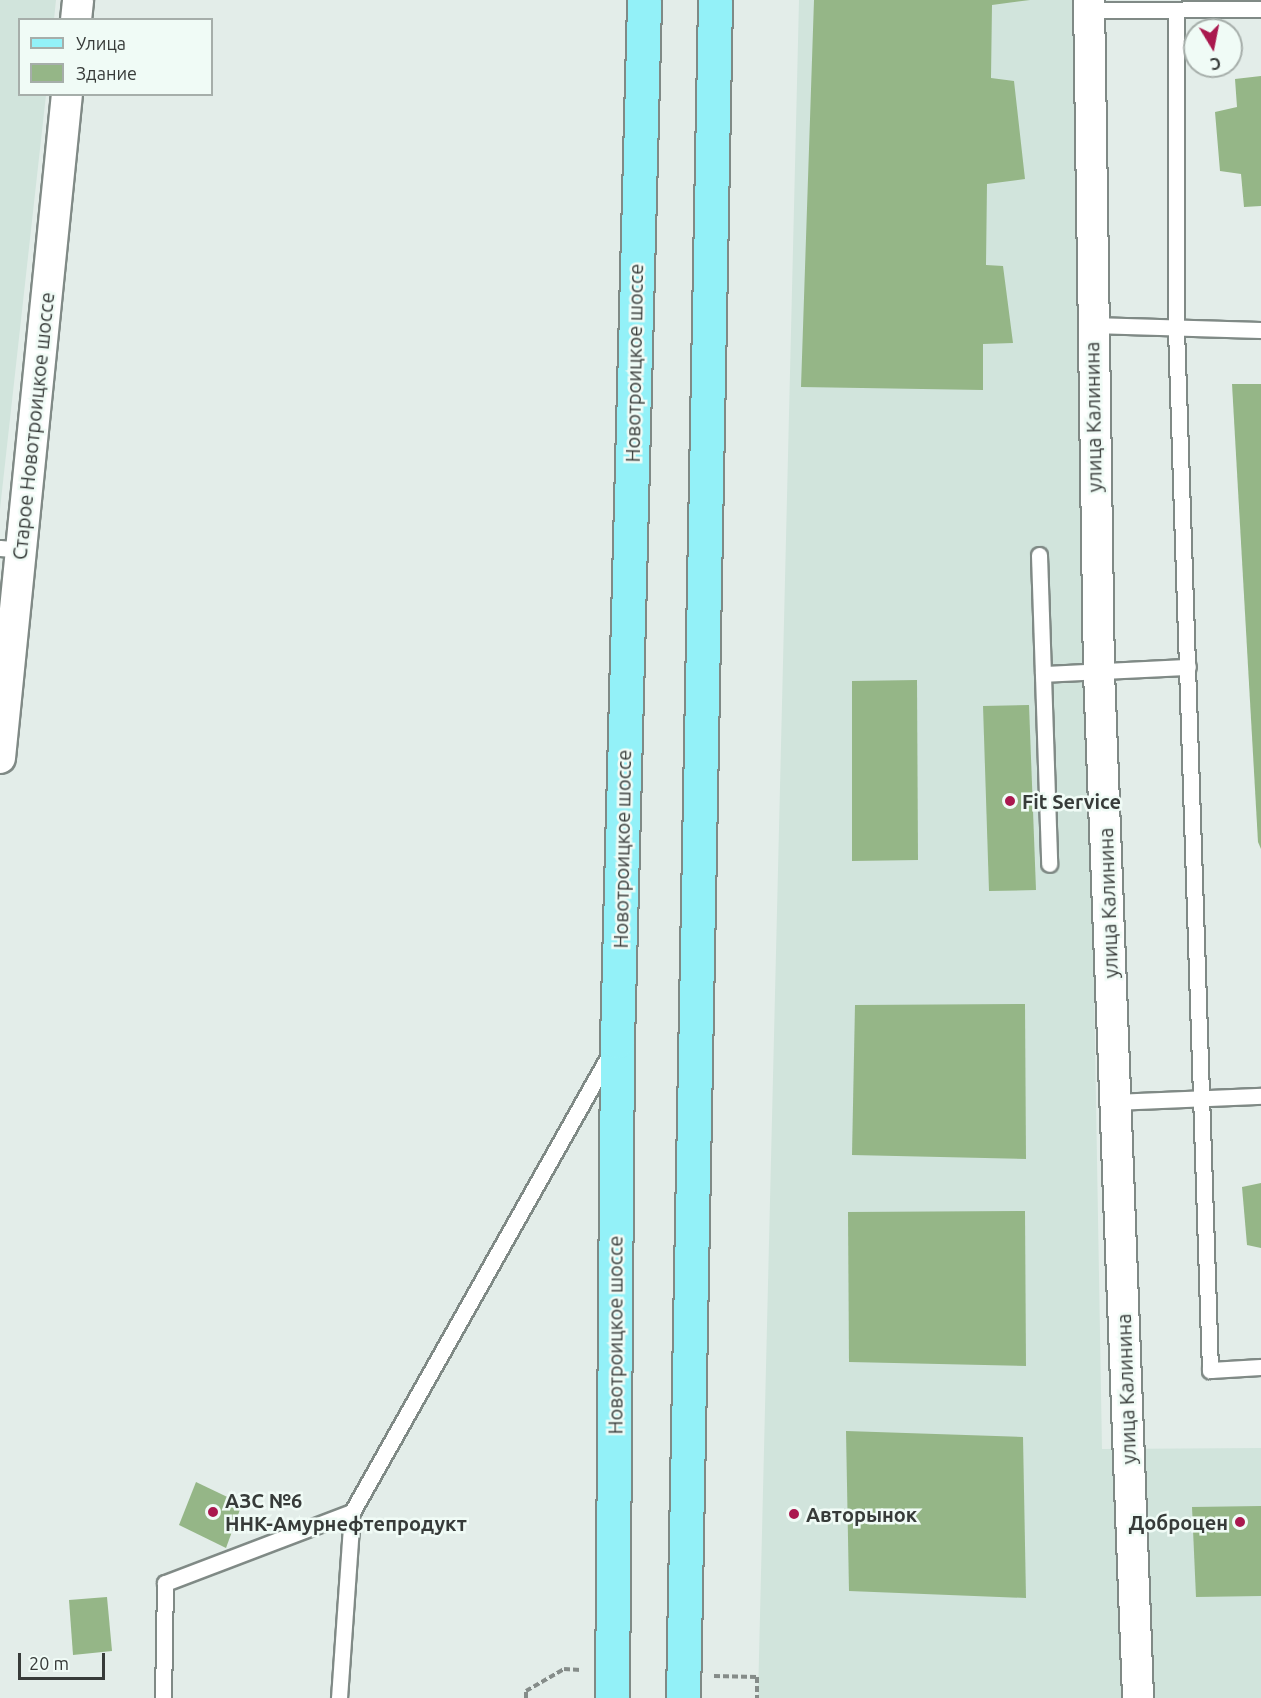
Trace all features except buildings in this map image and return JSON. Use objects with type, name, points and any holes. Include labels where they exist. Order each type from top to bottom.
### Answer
[{"type":"main road","name":"Новотроицкое шоссе","points":[[612,1698],[617,1041],[644,0]]},
{"type":"main road","points":[[683,1698],[715,0]]},
{"type":"street","points":[[76,18],[78,0]]},
{"type":"street","name":"улица Калинина","points":[[1089,5],[1099,672],[1138,1698]]},
{"type":"street","name":"Старое Новотроицкое шоссе","points":[[0,758],[11,549],[67,96]]},
{"type":"lane","points":[[1089,5],[1176,11],[1261,9]]},
{"type":"lane","points":[[1176,11],[1176,328],[1203,1099],[1210,1370],[1261,1367]]},
{"type":"lane","points":[[1092,325],[1261,330]]},
{"type":"lane","points":[[1039,555],[1049,864]]},
{"type":"lane","points":[[1043,674],[1188,667]]},
{"type":"lane","points":[[339,1698],[351,1512],[617,1041]]},
{"type":"lane","points":[[1115,1102],[1261,1096]]},
{"type":"lane","points":[[163,1698],[165,1583],[351,1512]]},
{"type":"path","points":[[526,1698],[526,1691],[564,1669],[588,1671]]},
{"type":"path","points":[[714,1676],[757,1677],[757,1698]]},
{"type":"shaded area","points":[[0,0],[56,0],[54,18],[18,18],[18,96],[46,96],[0,509]]},
{"type":"shaded area","points":[[799,0],[1077,0],[1102,1449],[1261,1448],[1261,1698],[758,1698]]},
{"type":"place","name":"Fit Service","points":[[1010,801]]},
{"type":"place","name":"АЗС №6 ННК-Амурнефтепродукт","points":[[213,1512]]},
{"type":"place","name":"Авторынок","points":[[794,1514]]},
{"type":"place","name":"Доброцен","points":[[1240,1522]]}]
